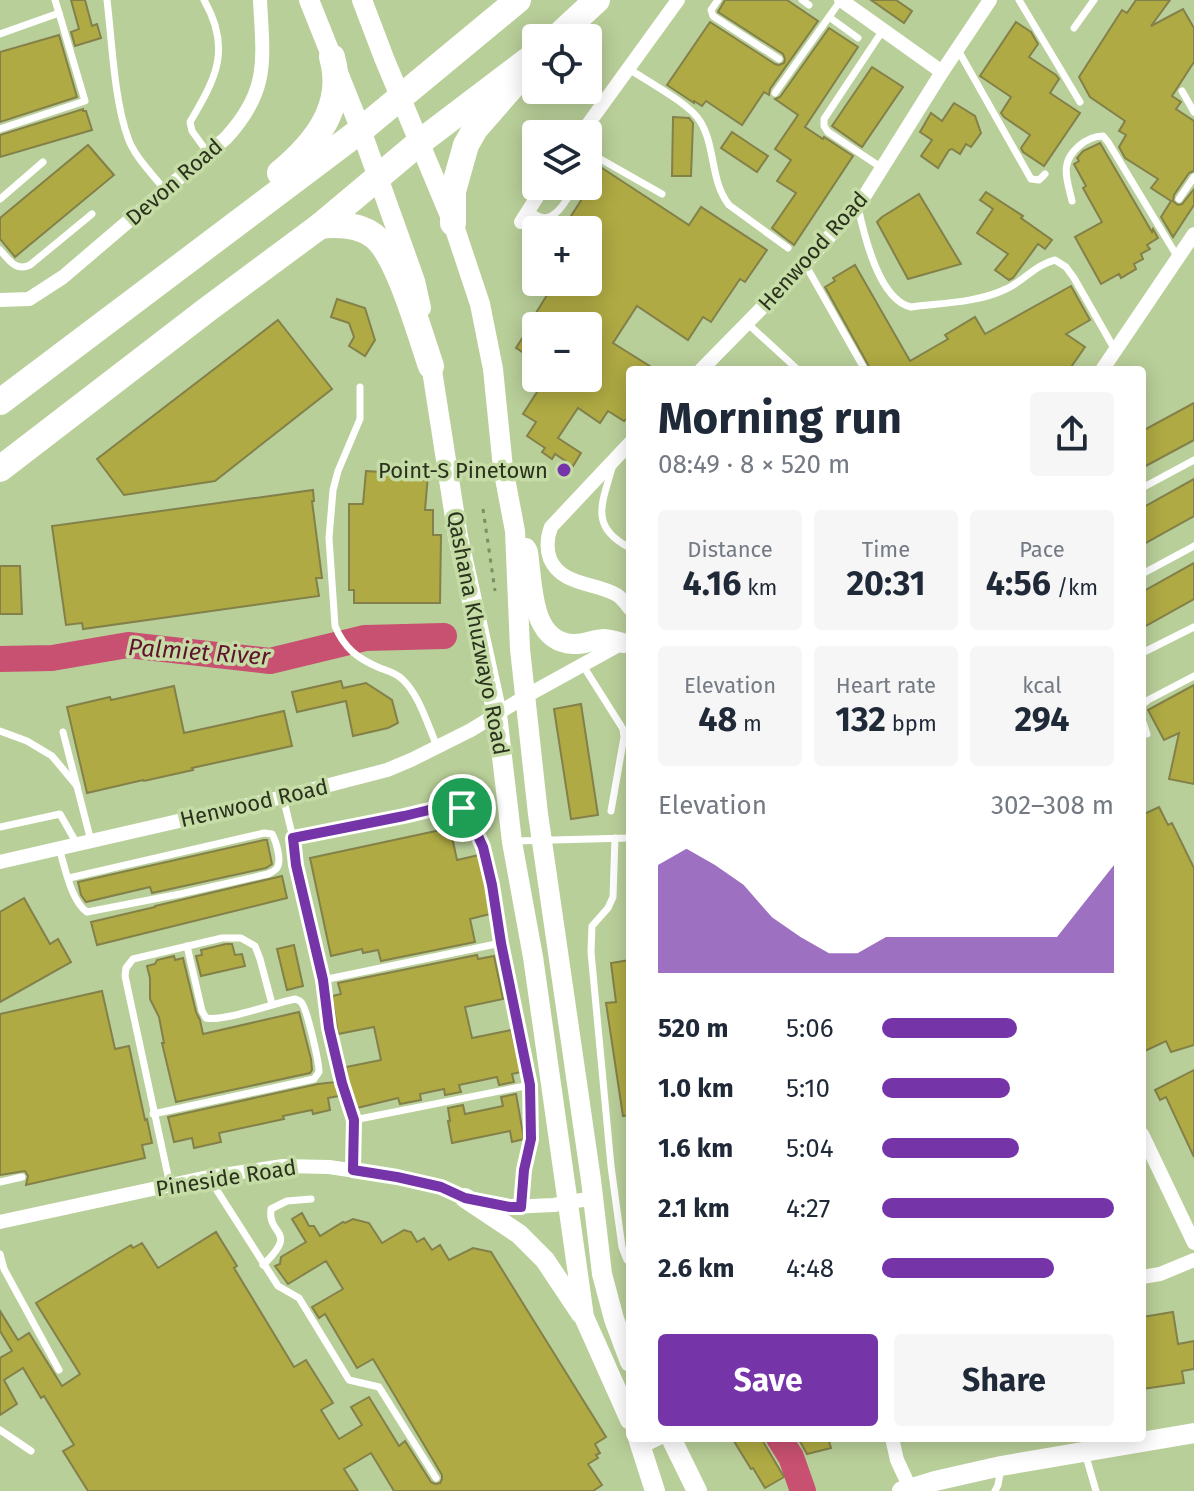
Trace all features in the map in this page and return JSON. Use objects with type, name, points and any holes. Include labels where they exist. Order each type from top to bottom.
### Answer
[{"type":"highway","points":[[0,402],[361,130],[518,0]]},
{"type":"highway","points":[[571,24],[597,0]]},
{"type":"highway","points":[[172,273],[187,254],[300,156],[317,137],[336,89],[332,57]]},
{"type":"highway","points":[[0,469],[320,226],[420,142],[522,67]]},
{"type":"highway","points":[[453,223],[453,191],[466,145],[475,129],[522,74]]},
{"type":"highway","points":[[320,226],[336,224],[361,230],[374,236],[389,253],[431,366]]},
{"type":"main road","name":"Qashana Khuzwayo Road","points":[[309,0],[361,130],[415,281],[458,537],[497,714],[512,842],[533,957],[584,1317],[626,1411]]},
{"type":"main road","name":"Qashana Khuzwayo Road","points":[[362,0],[453,223],[480,304],[515,531],[520,649],[542,840],[602,1274],[626,1351]]},
{"type":"main road","points":[[515,531],[528,552],[537,617],[548,636],[569,644],[605,639],[626,641]]},
{"type":"main road","points":[[465,1198],[519,1234],[545,1260],[584,1317]]},
{"type":"main road","points":[[1146,1440],[1194,1433]]},
{"type":"main road","points":[[671,1442],[693,1482],[706,1491]]},
{"type":"main road","points":[[906,1490],[1001,1466],[1136,1442]]},
{"type":"main road","points":[[640,1444],[655,1491]]},
{"type":"street","name":"Devon Road","points":[[0,300],[29,299],[63,277],[240,123],[257,94],[261,78],[260,0]]},
{"type":"street","points":[[591,120],[678,0]]},
{"type":"street","points":[[841,0],[942,72]]},
{"type":"street","name":"Henwood Road","points":[[705,366],[858,205],[990,0]]},
{"type":"street","points":[[524,216],[535,200]]},
{"type":"street","points":[[1105,366],[1194,234]]},
{"type":"street","points":[[626,447],[551,527],[547,545],[556,570],[565,577],[613,593],[626,604]]},
{"type":"street","name":"Henwood Road","points":[[0,862],[387,770],[471,730],[626,641]]},
{"type":"street","points":[[1146,1142],[1194,1243]]},
{"type":"street","name":"Pineside Road","points":[[0,1222],[208,1177],[283,1166],[353,1170],[397,1177],[441,1187],[465,1198],[510,1207],[593,1198]]},
{"type":"street","points":[[1146,1276],[1194,1260]]},
{"type":"street","points":[[893,1442],[906,1490]]},
{"type":"lane","points":[[0,129],[85,101],[55,0]]},
{"type":"lane","points":[[107,0],[115,72],[127,137],[165,190]]},
{"type":"lane","points":[[204,0],[216,26],[219,50],[213,81],[190,122],[192,131],[208,153]]},
{"type":"lane","points":[[718,0],[711,10],[713,16],[779,59]]},
{"type":"lane","points":[[775,93],[841,0]]},
{"type":"lane","points":[[1019,0],[1080,102]]},
{"type":"lane","points":[[1074,28],[1094,0]]},
{"type":"lane","points":[[0,34],[59,13]]},
{"type":"lane","points":[[829,17],[858,38]]},
{"type":"lane","points":[[882,168],[828,132],[824,119],[883,30]]},
{"type":"lane","points":[[957,48],[1031,179],[1039,180],[1045,174]]},
{"type":"lane","points":[[629,69],[694,113],[702,124],[724,199],[788,248]]},
{"type":"lane","points":[[1182,91],[1194,112]]},
{"type":"lane","points":[[1072,201],[1066,172],[1067,158],[1080,145],[1103,136],[1178,258]]},
{"type":"lane","points":[[602,160],[662,194]]},
{"type":"lane","points":[[0,199],[43,162]]},
{"type":"lane","points":[[1179,199],[1194,177]]},
{"type":"lane","points":[[552,216],[565,200]]},
{"type":"lane","points":[[858,205],[871,255],[887,286],[903,305],[911,307],[990,296],[1010,288],[1040,264],[1055,260],[1066,267],[1074,278],[1115,350]]},
{"type":"lane","points":[[0,250],[17,267],[23,268],[92,214]]},
{"type":"lane","points":[[805,264],[863,366]]},
{"type":"lane","points":[[747,323],[794,366]]},
{"type":"lane","points":[[360,387],[360,419],[333,490],[329,538],[335,626],[348,648],[367,663],[399,675],[407,684],[437,746]]},
{"type":"lane","points":[[615,459],[602,504],[603,519],[608,533],[626,546]]},
{"type":"lane","points":[[1146,486],[1194,460]]},
{"type":"lane","points":[[1146,572],[1194,546]]},
{"type":"lane","points":[[1146,651],[1194,627]]},
{"type":"lane","points":[[582,664],[623,729],[611,811]]},
{"type":"lane","points":[[1146,702],[1194,676]]},
{"type":"lane","points":[[0,731],[27,741],[52,756],[78,787]]},
{"type":"lane","points":[[63,732],[78,787],[84,843]]},
{"type":"lane","points":[[283,797],[323,980],[329,1028],[354,1120],[353,1170]]},
{"type":"lane","points":[[293,838],[450,805],[459,806],[473,825],[483,847],[492,885],[530,1085],[531,1139],[524,1170],[521,1207]]},
{"type":"lane","points":[[0,827],[60,814],[84,843]]},
{"type":"lane","points":[[59,848],[76,901],[87,912],[268,874],[275,870],[279,862],[273,835],[264,833],[69,878]]},
{"type":"lane","points":[[615,838],[613,897],[608,908],[592,926],[591,952],[611,1166],[626,1258]]},
{"type":"lane","points":[[512,842],[626,838]]},
{"type":"lane","points":[[170,1185],[124,973],[126,968],[133,959],[230,937],[241,938],[255,946],[272,1004]]},
{"type":"lane","points":[[323,980],[501,943]]},
{"type":"lane","points":[[153,1114],[317,1077],[320,1068],[301,1002],[295,999],[217,1019],[206,1018],[187,946]]},
{"type":"lane","points":[[354,1120],[530,1085]]},
{"type":"lane","points":[[0,1182],[22,1177]]},
{"type":"lane","points":[[208,1177],[278,1286],[299,1298],[349,1380],[379,1387],[436,1478]]},
{"type":"lane","points":[[263,1265],[281,1245],[279,1232],[270,1217],[272,1208],[287,1201],[311,1199]]},
{"type":"lane","points":[[0,1254],[4,1269],[59,1370]]},
{"type":"lane","points":[[0,1430],[31,1451]]},
{"type":"lane","points":[[1085,1450],[1096,1491]]},
{"type":"lane","points":[[995,1491],[1001,1466]]},
{"type":"path","points":[[483,509],[495,591]]},
{"type":"building","points":[[71,0],[85,0],[92,26],[97,24],[101,38],[75,46],[71,32],[79,29]]},
{"type":"building","points":[[725,0],[787,0],[818,21],[770,89],[769,95],[764,92],[742,125],[706,101],[702,106],[694,103],[667,85],[710,22],[775,64],[784,63],[783,54],[718,12]]},
{"type":"building","points":[[871,0],[896,0],[912,11],[904,23]]},
{"type":"building","points":[[1136,0],[1170,0],[1151,26],[1183,9],[1194,28],[1194,62],[1172,96],[1181,102],[1176,109],[1194,121],[1194,171],[1189,173],[1173,201],[1182,204],[1194,189],[1194,205],[1173,237],[1161,217],[1171,201],[1151,188],[1158,179],[1125,158],[1119,147],[1126,135],[1119,131],[1125,121],[1090,97],[1079,77],[1122,10],[1127,13]]},
{"type":"building","points":[[1016,22],[1031,32],[1038,44],[1029,57],[1059,79],[1050,93],[1080,113],[1044,166],[1021,148],[1030,135],[1001,113],[1011,97],[980,76]]},
{"type":"building","points":[[829,28],[858,47],[805,127],[853,156],[794,245],[772,228],[796,193],[777,181],[791,160],[775,149],[798,115],[775,99],[780,97]]},
{"type":"building","points":[[59,35],[77,97],[0,122],[0,52]]},
{"type":"building","points":[[872,67],[903,87],[862,147],[832,126]]},
{"type":"building","points":[[954,103],[975,116],[981,133],[971,147],[966,144],[960,154],[949,150],[938,168],[921,156],[932,140],[920,132],[931,113],[942,121]]},
{"type":"building","points":[[83,109],[92,130],[0,157],[0,135]]},
{"type":"building","points":[[673,117],[689,118],[693,123],[691,176],[672,176]]},
{"type":"building","points":[[732,132],[768,156],[757,172],[721,148]]},
{"type":"building","points":[[1100,143],[1158,238],[1147,245],[1150,249],[1141,254],[1143,259],[1134,264],[1136,269],[1101,284],[1075,237],[1102,222],[1074,164],[1079,161],[1077,158],[1083,151]]},
{"type":"building","points":[[88,145],[114,175],[15,257],[0,239],[0,218]]},
{"type":"building","points":[[602,168],[689,225],[701,207],[767,250],[745,282],[740,279],[711,322],[703,317],[688,340],[637,306],[613,343],[650,366],[626,366],[624,421],[608,411],[600,423],[578,408],[558,438],[581,453],[573,466],[555,454],[552,459],[542,452],[545,448],[527,436],[536,422],[523,414],[537,392],[602,392],[602,312],[537,312],[546,296],[602,296],[602,216],[571,216],[581,200],[602,200]]},
{"type":"building","points":[[986,192],[1052,240],[1045,249],[1038,244],[1009,280],[995,270],[1008,254],[977,233],[993,209],[980,200]]},
{"type":"building","points":[[919,194],[961,264],[908,279],[877,222]]},
{"type":"building","points":[[855,265],[910,361],[948,339],[945,335],[975,317],[985,334],[1071,286],[1090,320],[1066,334],[1085,347],[1072,366],[869,366],[825,287],[835,281],[833,278]]},
{"type":"building","points":[[337,299],[365,308],[375,340],[365,356],[349,346],[354,337],[349,323],[331,317]]},
{"type":"building","points":[[278,320],[332,389],[215,481],[124,495],[97,459]]},
{"type":"building","points":[[1194,403],[1194,440],[1146,466],[1146,429]]},
{"type":"building","points":[[366,471],[428,475],[425,510],[433,510],[433,535],[441,535],[440,603],[354,603],[354,590],[349,590],[349,504],[363,504]]},
{"type":"building","points":[[1194,479],[1194,516],[1146,543],[1146,506]]},
{"type":"building","points":[[313,490],[322,578],[316,578],[319,596],[83,629],[82,623],[66,625],[52,526]]},
{"type":"building","points":[[1194,563],[1194,599],[1146,626],[1146,590]]},
{"type":"building","points":[[0,566],[20,566],[22,614],[0,614]]},
{"type":"building","points":[[341,681],[343,688],[366,683],[392,700],[398,723],[353,736],[346,701],[297,712],[292,692]]},
{"type":"building","points":[[1194,685],[1194,784],[1169,779],[1179,733],[1164,740],[1148,710]]},
{"type":"building","points":[[174,686],[184,733],[284,711],[292,746],[87,793],[67,707]]},
{"type":"building","points":[[581,704],[598,815],[571,819],[554,709]]},
{"type":"building","points":[[1159,807],[1168,825],[1172,823],[1194,868],[1194,1045],[1171,1052],[1166,1041],[1146,1051],[1146,813]]},
{"type":"building","points":[[450,828],[457,860],[479,855],[483,869],[490,914],[470,919],[475,942],[381,961],[378,950],[363,953],[362,949],[331,956],[310,858]]},
{"type":"building","points":[[267,840],[272,864],[266,868],[152,893],[150,887],[86,902],[81,895],[78,882]]},
{"type":"building","points":[[282,876],[287,898],[97,945],[91,922]]},
{"type":"building","points":[[24,898],[50,944],[58,939],[71,962],[0,1002],[0,912]]},
{"type":"building","points":[[232,944],[235,955],[242,954],[245,966],[201,976],[196,956],[202,955],[201,950]]},
{"type":"building","points":[[294,945],[303,986],[287,990],[277,949]]},
{"type":"building","points":[[477,955],[478,959],[494,956],[503,999],[465,1007],[472,1038],[511,1030],[521,1072],[512,1074],[514,1082],[499,1085],[497,1077],[459,1085],[461,1092],[445,1095],[444,1089],[420,1094],[421,1100],[400,1104],[398,1098],[357,1108],[346,1067],[381,1060],[374,1027],[338,1034],[332,996],[341,994],[338,983]]},
{"type":"building","points":[[174,956],[175,960],[183,958],[203,1034],[299,1012],[311,1059],[310,1073],[176,1102],[159,1017],[150,999],[147,966]]},
{"type":"building","points":[[626,961],[626,1116],[623,1116],[606,1003],[616,1002],[611,963]]},
{"type":"building","points":[[102,991],[115,1049],[129,1046],[152,1143],[142,1145],[145,1158],[26,1185],[28,1176],[25,1171],[0,1175],[0,1014]]},
{"type":"building","points":[[1194,1070],[1194,1157],[1166,1097],[1160,1100],[1155,1090]]},
{"type":"building","points":[[335,1082],[339,1096],[328,1098],[330,1110],[283,1116],[284,1119],[219,1133],[221,1142],[194,1148],[192,1138],[174,1142],[168,1117]]},
{"type":"building","points":[[516,1094],[524,1139],[512,1142],[510,1131],[452,1143],[448,1108],[463,1105],[465,1114],[503,1106],[501,1097]]},
{"type":"building","points":[[302,1213],[309,1226],[314,1226],[320,1236],[353,1219],[369,1223],[382,1243],[404,1230],[411,1232],[417,1242],[424,1238],[432,1250],[440,1245],[449,1260],[473,1248],[491,1252],[606,1437],[595,1444],[600,1453],[588,1464],[602,1485],[593,1491],[394,1491],[371,1453],[344,1469],[358,1491],[88,1491],[63,1451],[74,1445],[23,1368],[4,1380],[17,1404],[0,1415],[0,1358],[12,1351],[0,1331],[0,1311],[18,1340],[29,1333],[62,1386],[80,1374],[36,1303],[131,1245],[133,1248],[142,1243],[158,1268],[216,1232],[237,1266],[234,1268],[294,1367],[306,1360],[333,1403],[321,1410],[339,1439],[362,1425],[351,1407],[369,1397],[399,1446],[405,1441],[431,1482],[440,1483],[442,1475],[373,1359],[357,1368],[325,1314],[319,1318],[312,1307],[343,1289],[326,1261],[288,1284],[275,1266],[280,1264],[281,1257],[306,1242],[292,1219]]},
{"type":"building","points":[[1173,1312],[1178,1344],[1194,1341],[1194,1369],[1182,1371],[1184,1383],[1146,1388],[1146,1316]]},
{"type":"building","points":[[734,1442],[763,1442],[784,1477],[765,1488]]},
{"type":"building","points":[[800,1442],[829,1442],[831,1448],[807,1454]]},
{"type":"waterway","name":"Palmiet River","points":[[0,659],[52,658],[128,645],[270,661],[365,638],[444,636]]},
{"type":"waterway","name":"Palmiet River","points":[[782,1442],[791,1457],[803,1491]]},
{"type":"place","name":"Point-S Pinetown","points":[[564,470]]},
{"type":"route","points":[[450,805],[462,808],[477,832],[489,868],[530,1085],[531,1139],[524,1170],[521,1207],[465,1198],[441,1187],[353,1170],[354,1120],[329,1028],[323,980],[296,865],[293,838],[450,805]]}]
